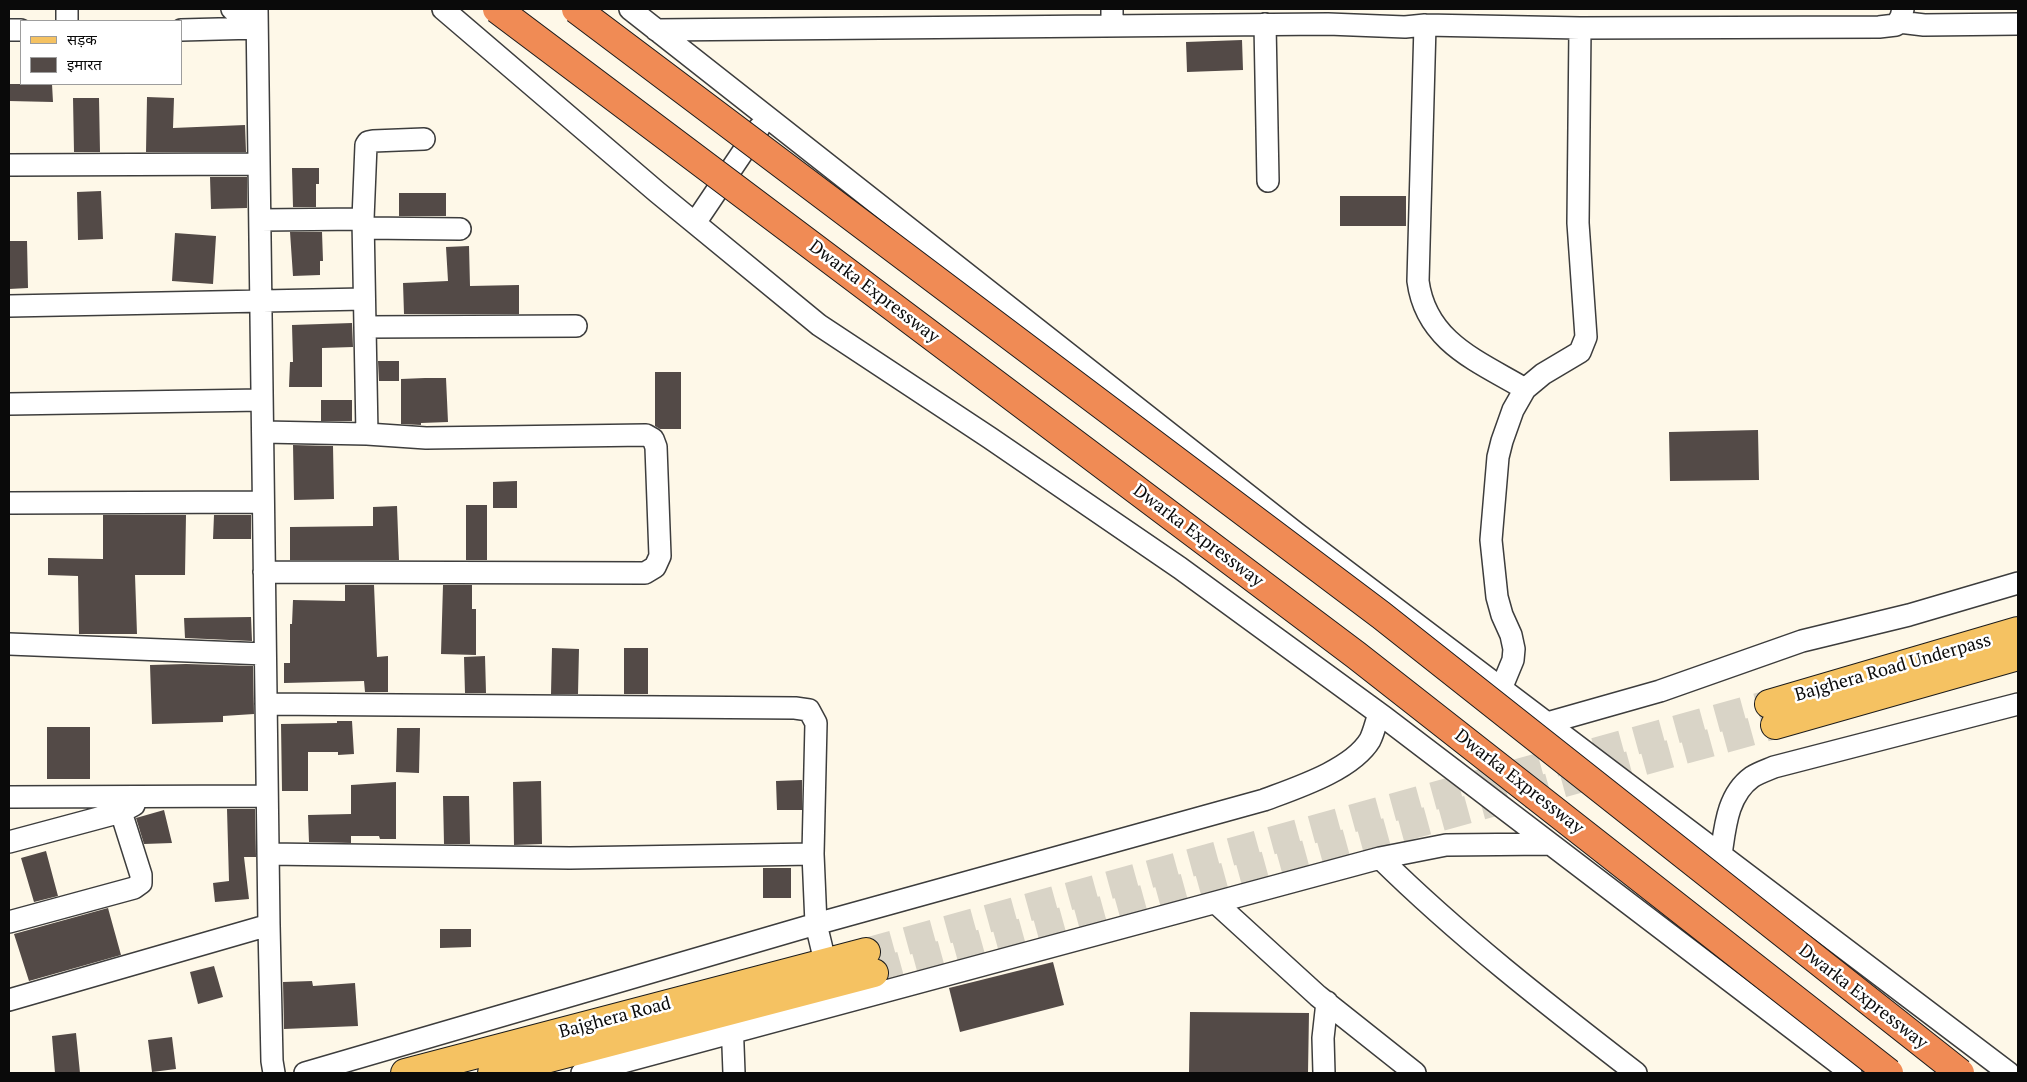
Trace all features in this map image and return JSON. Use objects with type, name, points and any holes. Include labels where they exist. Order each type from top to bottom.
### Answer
[{"type":"highway","name":"Dwarka Expressway","points":[[497,9],[1356,655],[1889,1073]]},
{"type":"highway","name":"Dwarka Expressway","points":[[576,9],[1381,615],[1960,1073]]},
{"type":"main road","name":"Bajghera Road Underpass","points":[[2018,631],[1772,715],[2018,656]]},
{"type":"main road","points":[[829,974],[870,963]]},
{"type":"main road","name":"Bajghera Road","points":[[492,1073],[732,1022],[829,974]]},
{"type":"main road","name":"Bajghera Road","points":[[405,1073],[829,974]]},
{"type":"street","points":[[232,9],[257,19]]},
{"type":"street","points":[[443,9],[695,223],[819,325],[990,438],[1172,562],[1379,714],[1851,1073]]},
{"type":"street","points":[[630,9],[1296,533],[2009,1073]]},
{"type":"street","points":[[656,30],[726,18],[936,29],[1112,18],[1212,17],[1265,24],[1328,16],[1405,27],[1425,25],[1580,28],[1891,27],[1901,15],[1924,25],[2018,24]]},
{"type":"street","points":[[182,30],[257,19]]},
{"type":"street","points":[[257,19],[268,926],[272,1061],[274,1073]]},
{"type":"street","points":[[1265,24],[1268,181]]},
{"type":"street","points":[[1425,25],[1418,281],[1422,305],[1431,321],[1444,337],[1472,358],[1525,389]]},
{"type":"street","points":[[1501,689],[1513,660],[1514,649],[1511,634],[1497,597],[1491,540],[1498,457],[1513,410],[1525,389],[1543,374],[1580,352],[1586,338],[1578,223],[1580,28]]},
{"type":"street","points":[[695,223],[766,116]]},
{"type":"street","points":[[367,434],[364,224],[367,144],[372,141],[424,140]]},
{"type":"street","points":[[9,165],[259,164]]},
{"type":"street","points":[[260,220],[460,229]]},
{"type":"street","points":[[9,306],[364,299]]},
{"type":"street","points":[[365,327],[576,326]]},
{"type":"street","points":[[9,404],[262,400]]},
{"type":"street","points":[[262,432],[367,434],[426,438],[640,434],[649,436],[653,439],[656,447],[658,562],[655,567],[645,573],[264,572]]},
{"type":"street","points":[[9,502],[263,502]]},
{"type":"street","points":[[1547,723],[1660,691],[1802,641],[1909,615],[2018,583]]},
{"type":"street","points":[[9,644],[265,654]]},
{"type":"street","points":[[266,704],[785,708],[809,710],[816,723],[813,854],[816,924],[829,974]]},
{"type":"street","points":[[1721,855],[1727,814],[1741,788],[1752,776],[1774,767],[2018,704]]},
{"type":"street","points":[[305,1073],[816,924],[1252,803],[1295,789],[1322,777],[1352,759],[1370,740],[1379,714]]},
{"type":"street","points":[[9,797],[267,796]]},
{"type":"street","points":[[9,842],[121,812],[146,797]]},
{"type":"street","points":[[9,922],[134,888],[141,883],[141,875],[121,812]]},
{"type":"street","points":[[582,1073],[732,1022],[1216,902],[1380,858],[1446,845],[1550,844]]},
{"type":"street","points":[[268,854],[570,858],[813,854]]},
{"type":"street","points":[[1380,858],[1406,885],[1497,963],[1636,1073]]},
{"type":"street","points":[[1216,902],[1327,1002],[1415,1073]]},
{"type":"street","points":[[9,1000],[268,926]]},
{"type":"street","points":[[1324,1073],[1323,1038],[1327,1002]]},
{"type":"street","points":[[732,1022],[734,1073]]},
{"type":"building","points":[[1242,40],[1243,70],[1187,72],[1186,42]]},
{"type":"building","points":[[9,84],[52,85],[53,102],[9,101]]},
{"type":"building","points":[[147,97],[174,98],[173,128],[245,125],[246,152],[146,152]]},
{"type":"building","points":[[73,98],[99,98],[100,152],[74,152]]},
{"type":"building","points":[[292,168],[319,168],[319,184],[316,184],[316,207],[293,207]]},
{"type":"building","points":[[210,177],[247,177],[247,208],[211,209]]},
{"type":"building","points":[[101,191],[103,239],[78,240],[77,192]]},
{"type":"building","points":[[399,193],[446,193],[446,216],[399,216]]},
{"type":"building","points":[[1340,196],[1406,196],[1406,226],[1340,226]]},
{"type":"building","points":[[290,232],[322,232],[323,261],[320,261],[320,275],[293,276]]},
{"type":"building","points":[[175,233],[216,236],[213,284],[172,281]]},
{"type":"building","points":[[9,241],[27,241],[28,288],[9,289]]},
{"type":"building","points":[[469,246],[470,286],[519,285],[519,314],[404,314],[403,283],[448,281],[446,247]]},
{"type":"building","points":[[352,323],[353,347],[322,348],[322,387],[289,387],[290,362],[293,362],[292,325]]},
{"type":"building","points":[[378,361],[399,361],[399,381],[379,381]]},
{"type":"building","points":[[655,372],[681,372],[681,429],[660,429],[655,426]]},
{"type":"building","points":[[446,378],[448,422],[421,423],[421,425],[401,424],[401,379]]},
{"type":"building","points":[[321,400],[352,400],[352,421],[321,421]]},
{"type":"building","points":[[1758,430],[1759,480],[1670,481],[1669,432]]},
{"type":"building","points":[[293,445],[333,446],[334,499],[294,500]]},
{"type":"building","points":[[517,481],[517,508],[493,508],[493,482]]},
{"type":"building","points":[[466,505],[487,505],[487,560],[466,560]]},
{"type":"building","points":[[397,506],[399,560],[290,560],[290,527],[373,526],[373,507]]},
{"type":"building","points":[[103,515],[186,515],[185,575],[135,575],[137,634],[79,634],[78,576],[48,575],[48,558],[103,559]]},
{"type":"building","points":[[214,515],[251,515],[251,539],[213,539]]},
{"type":"building","points":[[345,585],[374,585],[377,657],[388,656],[388,692],[365,692],[364,681],[284,683],[284,663],[290,663],[290,624],[292,624],[293,600],[345,601]]},
{"type":"building","points":[[443,585],[472,585],[472,609],[476,609],[476,655],[441,654]]},
{"type":"building","points":[[251,617],[252,641],[185,638],[184,618]]},
{"type":"building","points":[[552,648],[579,649],[578,694],[551,694]]},
{"type":"building","points":[[624,648],[648,648],[648,694],[624,694]]},
{"type":"building","points":[[485,656],[486,693],[465,693],[464,657]]},
{"type":"building","points":[[150,665],[253,666],[254,714],[223,716],[223,722],[152,724]]},
{"type":"building","points":[[337,721],[352,721],[354,754],[338,755],[338,752],[308,752],[308,791],[282,791],[281,724],[337,723]]},
{"type":"building","points":[[47,727],[90,727],[90,779],[47,779]]},
{"type":"building","points":[[397,728],[420,728],[419,773],[396,772]]},
{"type":"building","points":[[802,780],[802,810],[777,810],[776,781]]},
{"type":"building","points":[[541,781],[542,844],[514,845],[513,782]]},
{"type":"building","points":[[396,782],[396,839],[380,839],[379,836],[351,836],[351,843],[309,842],[308,815],[351,814],[351,785]]},
{"type":"building","points":[[443,796],[469,796],[470,844],[444,844]]},
{"type":"building","points":[[227,809],[255,809],[256,857],[244,857],[249,899],[215,902],[213,883],[229,881]]},
{"type":"building","points":[[164,810],[172,843],[144,844],[136,818]]},
{"type":"building","points":[[46,851],[58,896],[34,902],[21,858]]},
{"type":"building","points":[[763,868],[791,868],[791,898],[763,898]]},
{"type":"building","points":[[108,908],[121,955],[29,981],[14,934]]},
{"type":"building","points":[[440,929],[471,929],[471,947],[440,948]]},
{"type":"building","points":[[1053,962],[1064,1005],[960,1032],[949,988]]},
{"type":"building","points":[[214,966],[223,997],[198,1004],[190,972]]},
{"type":"building","points":[[312,981],[313,986],[355,983],[358,1026],[284,1029],[283,982]]},
{"type":"building","points":[[1190,1012],[1309,1013],[1308,1073],[1189,1073]]},
{"type":"building","points":[[76,1033],[80,1073],[55,1073],[52,1036]]},
{"type":"building","points":[[172,1037],[176,1069],[152,1072],[148,1040]]},
{"type":"tunnel","points":[[866,952],[1769,704]]},
{"type":"tunnel","points":[[874,973],[1775,725]]}]
